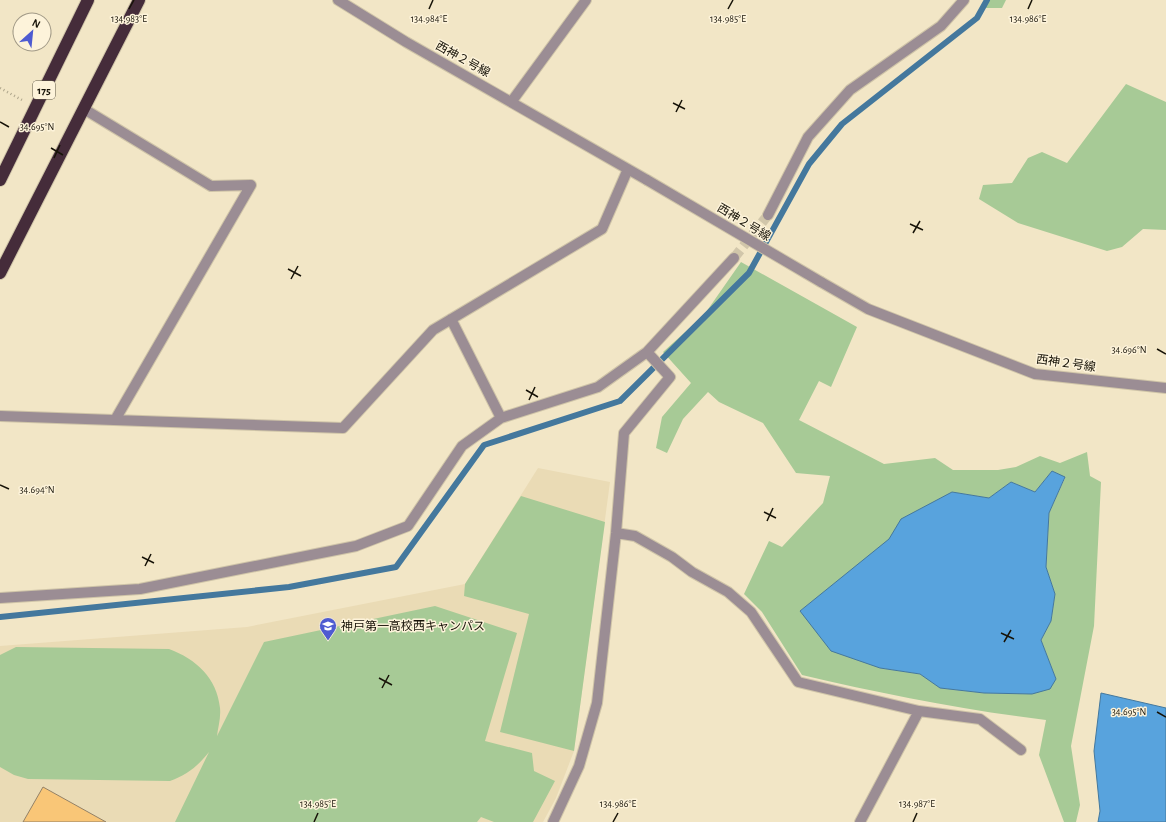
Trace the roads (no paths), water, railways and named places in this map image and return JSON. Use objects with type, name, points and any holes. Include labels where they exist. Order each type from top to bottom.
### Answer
[{"type":"highway","name":"175","points":[[0,180],[88,0]]},
{"type":"highway","points":[[0,273],[139,0]]},
{"type":"street","name":"西神２号線","points":[[338,0],[406,42],[512,101],[868,309],[1035,374],[1166,388]]},
{"type":"street","points":[[512,101],[586,0]]},
{"type":"street","points":[[768,215],[808,137],[850,90],[942,26],[964,0]]},
{"type":"street","points":[[84,109],[211,186],[251,185],[115,420]]},
{"type":"street","points":[[0,416],[343,428],[433,330],[602,229],[628,169]]},
{"type":"street","points":[[0,598],[140,589],[356,546],[408,526],[462,446],[501,418],[598,387],[647,352],[734,258]]},
{"type":"street","points":[[451,319],[501,418]]},
{"type":"street","points":[[553,822],[579,766],[597,703],[616,533],[624,433],[670,377],[647,352]]},
{"type":"street","points":[[616,533],[635,536],[672,557],[692,572],[728,592],[752,612],[798,682],[920,710],[980,719],[1021,750]]},
{"type":"street","points":[[860,822],[920,710]]},
{"type":"water","points":[[1052,471],[1065,477],[1049,513],[1046,567],[1055,594],[1051,621],[1041,640],[1056,679],[1050,689],[1032,694],[984,693],[940,688],[920,674],[880,668],[831,651],[800,611],[889,539],[901,519],[952,492],[989,498],[1011,482],[1035,492]]},
{"type":"water","points":[[1101,693],[1166,708],[1166,822],[1098,822],[1100,811],[1094,751]]},
{"type":"waterway","points":[[0,617],[289,587],[396,567],[484,445],[620,401],[749,273],[809,164],[842,124],[977,18],[987,0]]},
{"type":"tunnel","points":[[734,258],[768,215]]},
{"type":"place","name":"神戸第一高校西キャンパス","points":[[328,641]]}]
